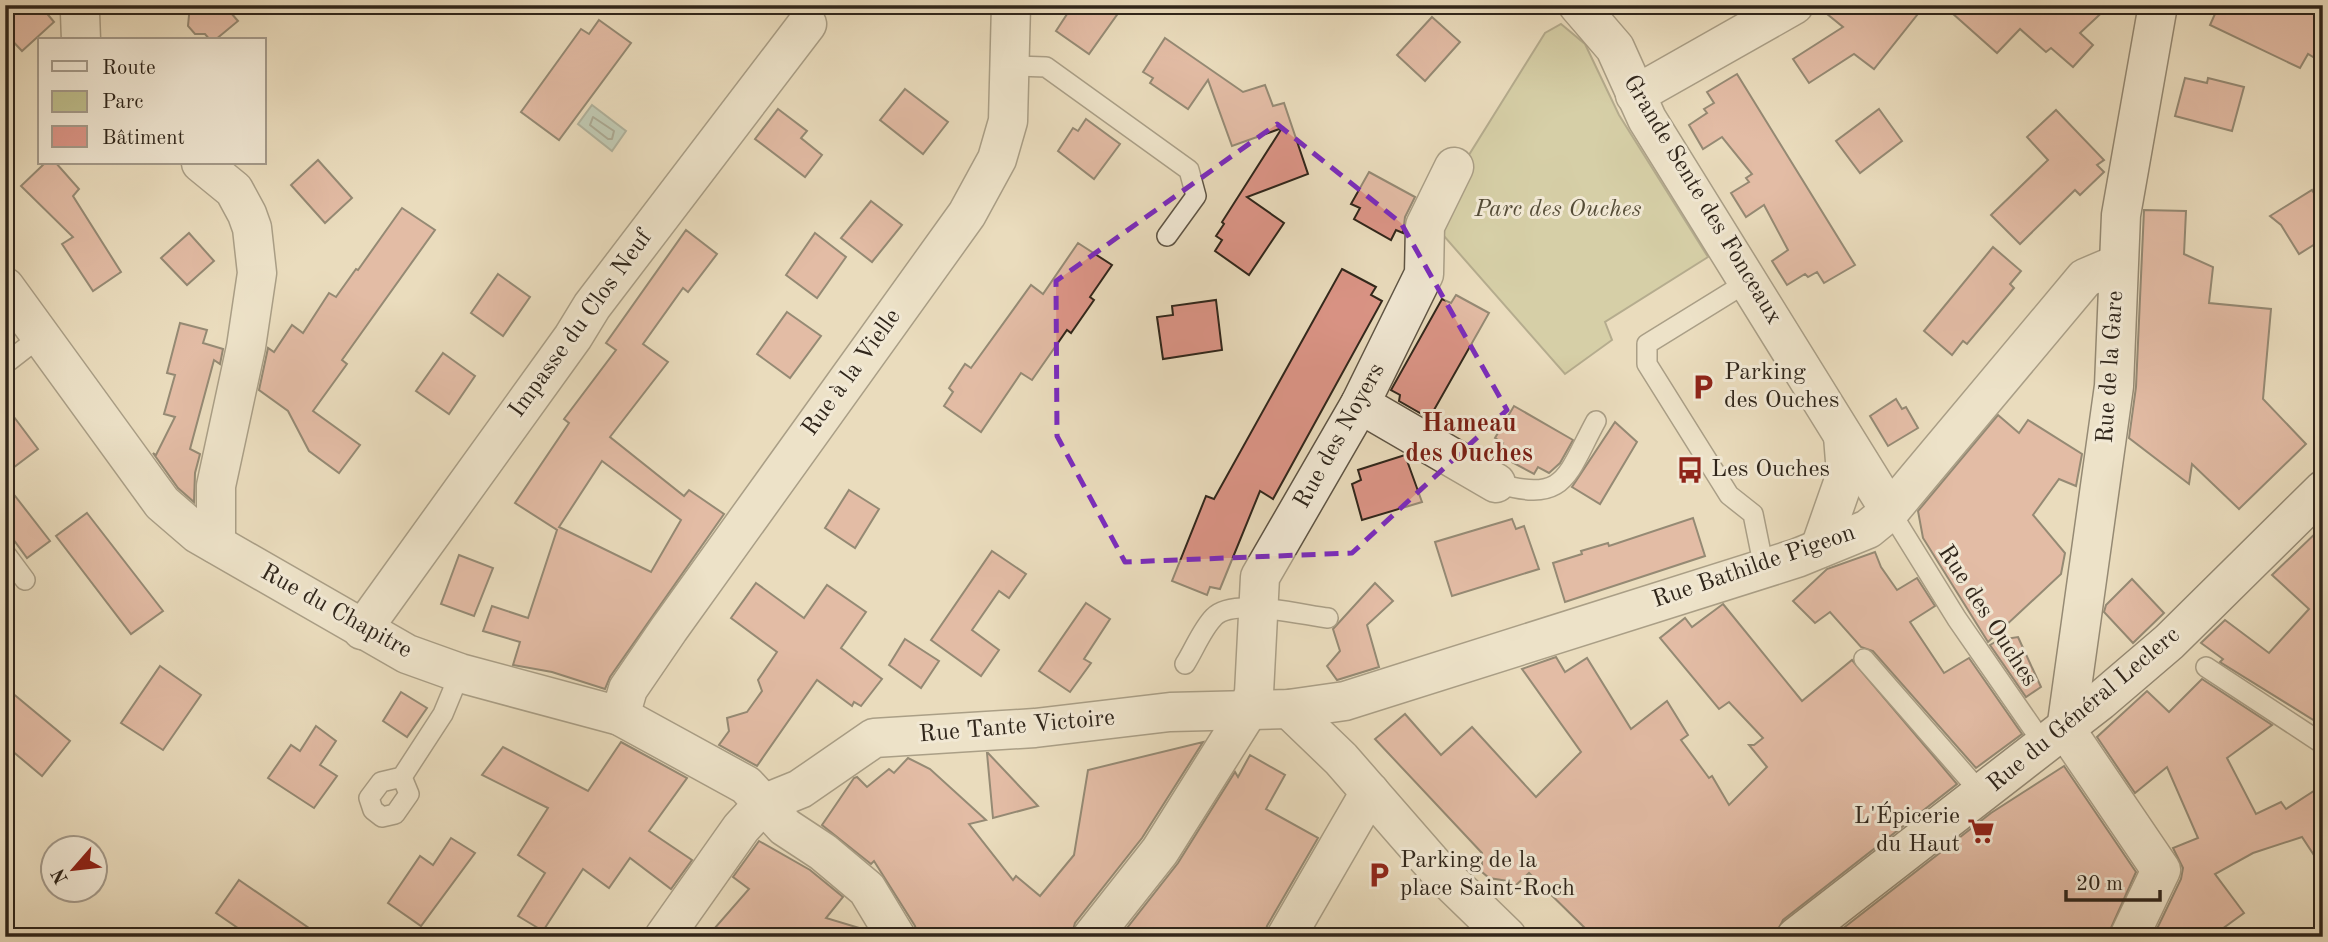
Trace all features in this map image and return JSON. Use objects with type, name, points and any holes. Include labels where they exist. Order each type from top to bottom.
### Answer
[{"type":"street","name":"Rue à la Vielle","points":[[620,716],[628,690],[669,629],[967,214],[998,159],[1008,121],[1012,66],[1011,5]]},
{"type":"street","name":"Grande Sente des Fonceaux","points":[[1578,5],[1615,48],[1635,95],[1890,511]]},
{"type":"street","points":[[1635,95],[1794,5]]},
{"type":"street","name":"Rue de la Gare","points":[[2055,738],[2114,386],[2121,215],[2158,5]]},
{"type":"street","name":"Impasse du Clos Neuf","points":[[362,630],[573,337],[592,306],[807,23]]},
{"type":"street","points":[[202,164],[234,190],[247,214],[252,228],[257,273],[246,347],[216,486],[216,544]]},
{"type":"street","name":"Rue des Noyers","points":[[1248,711],[1254,693],[1256,608],[1260,577],[1360,404],[1424,274],[1425,226],[1454,167]]},
{"type":"street","name":"Rue Bathilde Pigeon","points":[[1289,709],[1345,701],[1764,568],[1868,528],[1890,511],[2085,278],[2118,264]]},
{"type":"street","name":"Rue du Chapitre","points":[[5,287],[162,503],[198,534],[407,654],[460,673],[620,716],[746,785],[785,827],[823,852],[867,889],[896,937]]},
{"type":"street","points":[[1360,404],[1496,483]]},
{"type":"street","name":"Grande Sente des Fonceaux","points":[[1820,548],[1846,474],[1843,436]]},
{"type":"street","name":"Rue du Général Leclerc","points":[[1796,937],[2055,738],[2169,642],[2323,490]]},
{"type":"street","points":[[1289,709],[1370,792],[1437,869],[1507,937]]},
{"type":"street","name":"Rue Tante Victoire","points":[[763,804],[800,789],[874,738],[1035,728],[1170,712],[1289,709]]},
{"type":"street","points":[[1092,937],[1160,852],[1248,711]]},
{"type":"street","points":[[2055,738],[2161,870],[2129,937]]},
{"type":"street","points":[[1286,937],[1370,792]]},
{"type":"street","points":[[664,937],[741,828],[763,804]]},
{"type":"lane","points":[[1012,66],[1046,67],[1189,170],[1196,196],[1167,236]]},
{"type":"lane","points":[[1749,281],[1647,344],[1647,364],[1729,495],[1753,514],[1764,568]]},
{"type":"lane","points":[[5,364],[41,336]]},
{"type":"lane","points":[[1496,483],[1523,491],[1553,489],[1564,480],[1596,421]]},
{"type":"lane","name":"Rue des Ouches","points":[[1890,511],[1957,619],[2055,738]]},
{"type":"lane","points":[[5,553],[25,580]]},
{"type":"lane","points":[[1185,664],[1215,616],[1230,609],[1256,608],[1328,618]]},
{"type":"lane","points":[[1864,659],[1982,794]]},
{"type":"lane","points":[[2206,667],[2323,744]]},
{"type":"lane","points":[[402,777],[443,714],[460,673]]},
{"type":"highlighted area","points":[[1277,124],[1401,223],[1507,410],[1352,553],[1125,562],[1057,436],[1056,281]]},
{"type":"green space","name":"Parc des Ouches","points":[[1561,24],[1585,44],[1619,115],[1708,257],[1605,322],[1612,340],[1565,374],[1429,219],[1545,33]]},
{"type":"water","points":[[592,105],[626,131],[612,151],[578,124]]},
{"type":"building","points":[[5,5],[40,5],[54,22],[22,51],[5,33]]},
{"type":"building","points":[[190,5],[224,5],[238,21],[217,38],[195,34],[188,26]]},
{"type":"building","points":[[1073,5],[1124,5],[1089,54],[1056,31]]},
{"type":"building","points":[[1816,5],[1925,5],[1874,69],[1854,54],[1809,83],[1793,59],[1843,27]]},
{"type":"building","points":[[1943,5],[2110,5],[2080,33],[2093,45],[2073,67],[2051,48],[2046,52],[2020,29],[1997,53]]},
{"type":"building","points":[[2219,5],[2323,5],[2323,63],[2308,54],[2300,68],[2210,25]]},
{"type":"building","points":[[1432,17],[1460,42],[1425,81],[1397,55]]},
{"type":"building","points":[[599,20],[631,43],[559,140],[521,112],[581,29],[589,34]]},
{"type":"building","points":[[1165,38],[1243,92],[1265,85],[1273,106],[1284,103],[1308,174],[1247,197],[1284,223],[1249,275],[1215,251],[1222,240],[1216,236],[1224,224],[1222,222],[1282,128],[1232,146],[1208,80],[1188,109],[1150,83],[1153,78],[1143,72]]},
{"type":"building","points":[[1737,74],[1855,265],[1824,283],[1817,272],[1808,277],[1805,274],[1787,285],[1772,261],[1788,250],[1764,205],[1746,217],[1731,193],[1749,182],[1746,178],[1752,174],[1722,137],[1703,149],[1689,125],[1707,113],[1704,109],[1714,103],[1707,92]]},
{"type":"building","points":[[2185,78],[2207,83],[2208,78],[2244,87],[2232,131],[2175,116]]},
{"type":"building","points":[[905,89],[948,122],[923,154],[880,120]]},
{"type":"building","points":[[778,109],[807,131],[801,138],[822,155],[805,177],[755,139]]},
{"type":"building","points":[[1879,109],[1902,141],[1860,173],[1836,141]]},
{"type":"building","points":[[2056,110],[2104,160],[2097,165],[2104,172],[2080,195],[2075,190],[2020,244],[1991,215],[2048,160],[2027,137]]},
{"type":"building","points":[[1086,119],[1120,144],[1094,179],[1058,151],[1073,128],[1078,131]]},
{"type":"building","points":[[318,160],[352,198],[325,223],[291,185]]},
{"type":"building","points":[[44,164],[57,164],[79,189],[73,196],[121,272],[93,291],[62,244],[73,237],[21,186]]},
{"type":"building","points":[[1369,172],[1415,197],[1405,217],[1403,233],[1396,230],[1391,240],[1354,219],[1360,208],[1351,204]]},
{"type":"building","points":[[2312,190],[2323,208],[2323,239],[2299,254],[2281,225],[2270,216]]},
{"type":"building","points":[[871,201],[902,225],[872,262],[841,238]]},
{"type":"building","points":[[402,208],[435,230],[342,360],[347,364],[313,411],[360,445],[339,473],[309,451],[288,411],[259,390],[268,348],[274,352],[292,325],[303,333],[329,293],[336,297]]},
{"type":"building","points":[[2144,210],[2186,211],[2184,254],[2213,267],[2209,303],[2271,309],[2263,399],[2306,444],[2239,509],[2192,464],[2189,484],[2129,438],[2136,387]]},
{"type":"building","points":[[686,230],[717,254],[688,292],[683,288],[643,344],[668,362],[610,437],[684,496],[689,490],[724,514],[610,677],[605,689],[552,672],[513,665],[520,642],[483,631],[492,606],[528,618],[557,530],[515,503],[569,423],[564,419],[616,350],[606,343]],"holes":[[[602,461],[681,520],[651,572],[559,527]]]},
{"type":"building","points":[[189,233],[214,261],[187,285],[161,258]]},
{"type":"building","points":[[815,233],[846,257],[817,298],[786,275]]},
{"type":"building","points":[[1078,243],[1112,265],[1090,297],[1094,300],[1071,333],[1067,330],[1032,380],[1021,373],[981,432],[944,406],[953,392],[949,388],[965,364],[971,368],[1031,285],[1043,294]]},
{"type":"building","points":[[1993,247],[2021,271],[2010,284],[2014,288],[1967,344],[1963,341],[1952,355],[1924,331]]},
{"type":"building","points":[[1342,269],[1376,287],[1371,295],[1382,301],[1273,499],[1260,491],[1220,589],[1210,587],[1207,595],[1172,581],[1206,496],[1214,499]]},
{"type":"building","points":[[498,274],[530,297],[503,336],[471,313]]},
{"type":"building","points":[[1456,295],[1489,313],[1430,417],[1427,417],[1399,401],[1400,395],[1391,390],[1442,299],[1451,303]]},
{"type":"building","points":[[1216,300],[1222,350],[1163,359],[1157,317],[1173,315],[1172,306]]},
{"type":"building","points":[[787,312],[821,336],[790,378],[757,354]]},
{"type":"building","points":[[180,323],[207,330],[203,343],[223,349],[220,364],[214,360],[190,449],[200,454],[195,473],[194,502],[178,488],[153,453],[156,455],[175,417],[164,414],[175,375],[167,373]]},
{"type":"building","points":[[443,353],[475,376],[449,414],[416,391]]},
{"type":"building","points":[[1896,399],[1902,409],[1906,407],[1918,428],[1888,446],[1870,416]]},
{"type":"building","points":[[5,405],[38,449],[5,474]]},
{"type":"building","points":[[1514,406],[1573,440],[1560,463],[1549,473],[1538,467],[1534,474],[1497,454],[1503,443],[1495,438]]},
{"type":"building","points":[[1998,415],[2019,433],[2028,420],[2082,454],[2076,486],[2059,479],[2033,515],[2065,553],[2061,574],[1988,642],[1923,538],[1918,511]]},
{"type":"building","points":[[1615,422],[1637,442],[1600,504],[1572,487]]},
{"type":"building","points":[[1405,455],[1422,502],[1362,520],[1352,484],[1361,480],[1358,470]]},
{"type":"building","points":[[5,483],[50,541],[27,558],[5,528]]},
{"type":"building","points":[[849,490],[879,509],[855,548],[825,528]]},
{"type":"building","points":[[87,513],[163,611],[131,634],[56,536]]},
{"type":"building","points":[[1693,518],[1705,556],[1565,602],[1553,563],[1582,554],[1581,551],[1608,543],[1609,546]]},
{"type":"building","points":[[1512,519],[1516,529],[1524,526],[1539,569],[1452,596],[1435,542]]},
{"type":"building","points":[[2323,526],[2323,726],[2220,662],[2223,659],[2201,643],[2225,620],[2269,653],[2309,609],[2272,575]]},
{"type":"building","points":[[992,551],[1026,574],[1009,598],[999,591],[972,630],[999,650],[981,676],[931,640]]},
{"type":"building","points":[[1875,552],[1881,567],[1897,590],[1917,578],[1935,606],[1910,622],[1944,673],[1969,658],[2022,734],[1976,768],[1873,651],[1861,647],[1830,612],[1815,623],[1793,601],[1827,569]]},
{"type":"building","points":[[459,555],[493,568],[474,616],[441,604]]},
{"type":"building","points":[[2132,579],[2164,613],[2133,643],[2104,612],[2106,605]]},
{"type":"building","points":[[756,583],[804,618],[827,585],[866,612],[841,648],[882,679],[861,706],[854,702],[852,706],[817,680],[757,766],[719,745],[729,731],[727,718],[747,712],[762,691],[758,680],[777,652],[731,618]]},
{"type":"building","points":[[1375,583],[1393,601],[1367,625],[1379,667],[1337,680],[1327,666],[1340,651],[1333,629]]},
{"type":"building","points":[[1086,603],[1110,619],[1084,659],[1091,663],[1070,692],[1039,671]]},
{"type":"building","points":[[1723,604],[1802,701],[1852,660],[1957,784],[1783,920],[1775,937],[1594,937],[1529,873],[1515,886],[1508,881],[1489,878],[1482,872],[1482,853],[1375,739],[1405,714],[1441,755],[1472,727],[1536,797],[1581,752],[1522,669],[1556,657],[1565,672],[1587,658],[1631,729],[1667,701],[1688,735],[1681,740],[1709,778],[1712,776],[1729,805],[1767,767],[1749,745],[1754,745],[1763,738],[1729,702],[1719,709],[1660,638],[1685,618],[1692,627]]},
{"type":"building","points":[[2018,637],[2041,687],[2026,697],[1990,645],[1999,640]]},
{"type":"building","points":[[905,639],[939,661],[921,688],[889,665]]},
{"type":"building","points":[[160,666],[201,695],[163,750],[121,723]]},
{"type":"building","points":[[2202,679],[2272,725],[2227,758],[2256,814],[2281,802],[2286,809],[2323,785],[2323,869],[2302,837],[2253,853],[2215,874],[2244,913],[2211,937],[2153,937],[2181,879],[2183,868],[2173,848],[2198,838],[2167,767],[2135,793],[2097,737],[2147,691],[2169,712]]},
{"type":"building","points":[[5,687],[70,741],[42,776],[5,745]]},
{"type":"building","points":[[401,692],[427,708],[407,737],[383,721]]},
{"type":"building","points":[[316,726],[336,741],[320,765],[337,776],[314,808],[268,778],[291,745],[300,751]]},
{"type":"building","points":[[621,742],[687,778],[649,831],[692,860],[671,889],[630,858],[609,888],[583,869],[543,931],[518,916],[545,873],[518,855],[548,808],[482,775],[503,747],[588,791]]},
{"type":"building","points":[[1203,742],[1142,838],[1075,923],[1071,937],[918,937],[915,926],[874,861],[871,864],[822,825],[854,778],[857,777],[867,787],[889,769],[894,773],[908,758],[930,769],[986,820],[969,824],[1013,880],[1016,876],[1040,896],[1074,855],[1088,770]]},
{"type":"building","points":[[988,753],[1038,806],[993,818]]},
{"type":"building","points":[[1250,755],[1285,775],[1266,809],[1318,838],[1267,926],[1264,937],[1120,937],[1178,863],[1235,772],[1238,777]]},
{"type":"building","points":[[2064,766],[2136,872],[2107,937],[1832,937],[1991,813]]},
{"type":"building","points":[[451,838],[475,853],[421,926],[388,903],[420,856],[433,865]]},
{"type":"building","points":[[759,841],[810,870],[843,897],[826,918],[866,930],[866,937],[707,937],[749,889],[733,877]]},
{"type":"building","points":[[239,880],[322,937],[251,937],[216,913]]},
{"type":"place","name":"Parking des Ouches","points":[[1703,387]]},
{"type":"place","name":"Les Ouches","points":[[1690,470]]},
{"type":"place","name":"L'Épicerie du Haut","points":[[1981,831]]},
{"type":"place","name":"Parking de la place Saint-Roch","points":[[1379,875]]},
{"type":"district","name":"Hameau des Ouches","points":[[1469,439]]}]
